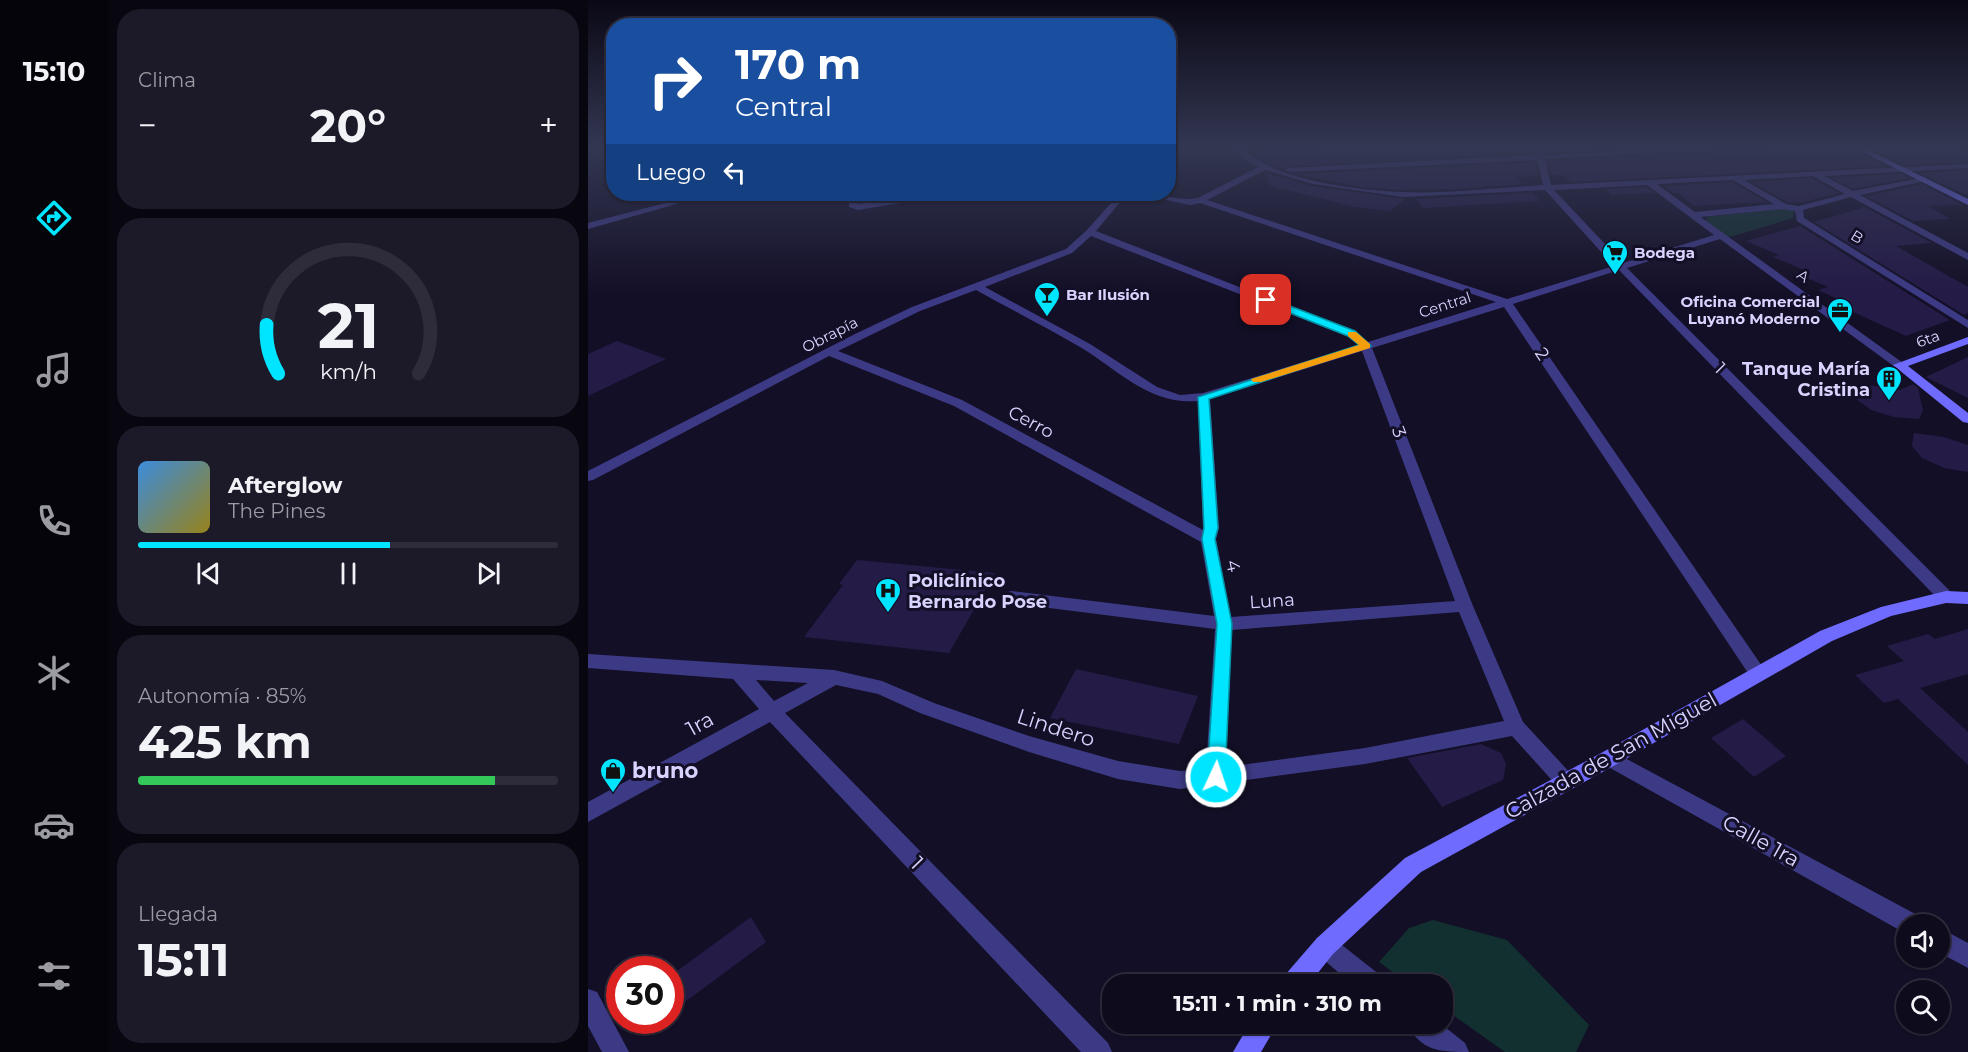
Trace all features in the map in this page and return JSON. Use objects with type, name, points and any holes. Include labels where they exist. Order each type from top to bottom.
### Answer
[{"type":"main road","points":[[1954,195],[1968,202]]},
{"type":"main road","name":"6ta","points":[[1899,365],[1968,340]]},
{"type":"main road","name":"A","points":[[1899,365],[1968,419]]},
{"type":"main road","name":"Calzada de San Miguel","points":[[1302,974],[1324,946],[1413,865],[1836,632],[1887,611],[1946,597],[1968,598]]},
{"type":"main road","points":[[1246,1052],[1258,1034]]},
{"type":"street","points":[[1195,201],[1207,195]]},
{"type":"street","name":"1","points":[[1554,195],[1621,267],[1946,597]]},
{"type":"street","name":"A","points":[[1666,195],[1719,236],[1899,365]]},
{"type":"street","points":[[1765,195],[1783,206]]},
{"type":"street","points":[[1694,215],[1783,206],[1799,209],[1849,195]]},
{"type":"street","points":[[1855,195],[1968,257]]},
{"type":"street","points":[[1176,198],[1195,201],[1506,302]]},
{"type":"street","points":[[588,226],[682,201]]},
{"type":"street","points":[[853,201],[853,207],[858,207],[901,201]]},
{"type":"street","name":"Obrapía","points":[[588,477],[916,309],[1069,251],[1090,232],[1117,201]]},
{"type":"street","name":"B","points":[[1799,209],[1800,219],[1968,325]]},
{"type":"street","points":[[1090,232],[1352,334],[1366,346]]},
{"type":"street","name":"Central","points":[[976,286],[1086,346],[1154,390],[1179,399],[1204,397],[1719,236]]},
{"type":"street","name":"2","points":[[1506,302],[1758,674]]},
{"type":"street","name":"3","points":[[1366,346],[1465,606],[1516,727],[1566,782]]},
{"type":"street","name":"Cerro","points":[[829,352],[958,403],[1209,539]]},
{"type":"street","name":"4","points":[[1204,397],[1211,528],[1209,539],[1224,624],[1216,777]]},
{"type":"street","name":"Luna","points":[[1011,597],[1224,624],[1465,606]]},
{"type":"street","name":"Lindero","points":[[588,661],[834,677],[882,688],[927,708],[1018,740],[1118,770],[1180,780],[1365,756],[1516,727]]},
{"type":"street","name":"1","points":[[738,672],[772,712],[1099,1052]]},
{"type":"street","name":"1ra","points":[[588,813],[834,677]]},
{"type":"street","name":"Calle 1ra","points":[[1610,758],[1896,916]]},
{"type":"street","points":[[1324,946],[1359,974]]},
{"type":"street","points":[[1950,946],[1968,956]]},
{"type":"street","points":[[588,1000],[616,1052]]},
{"type":"street","points":[[1434,1034],[1456,1052]]},
{"type":"green space","points":[[1787,208],[1794,210],[1793,218],[1730,237],[1724,236],[1708,224],[1706,217]]},
{"type":"green space","points":[[1433,920],[1507,940],[1589,1025],[1576,1052],[1505,1052],[1453,1015],[1453,974],[1395,974],[1379,962],[1409,928]]},
{"type":"building","points":[[1307,195],[1377,195],[1405,199],[1390,211],[1355,207]]},
{"type":"building","points":[[1534,195],[1540,201],[1423,208],[1416,199]]},
{"type":"building","points":[[1681,195],[1755,195],[1767,202],[1694,206]]},
{"type":"building","points":[[1775,195],[1831,195],[1804,202],[1787,202]]},
{"type":"building","points":[[1944,195],[1963,205],[1928,206],[1950,219],[1913,221],[1866,196]]},
{"type":"building","points":[[1865,207],[1932,243],[1896,246],[1968,287],[1968,313],[1964,315],[1814,222]]},
{"type":"building","points":[[1800,226],[1950,320],[1906,336],[1842,307],[1850,305],[1818,290],[1828,287],[1795,273],[1804,270],[1773,257],[1779,255],[1746,241]]},
{"type":"building","points":[[617,341],[666,359],[588,396],[588,354]]},
{"type":"building","points":[[1968,357],[1968,398],[1926,377]]},
{"type":"building","name":"Tanque María Cristina","points":[[1913,384],[1918,388],[1923,410],[1919,419],[1894,417],[1871,410],[1856,399],[1853,391],[1868,385],[1900,390]]},
{"type":"building","points":[[1914,433],[1944,437],[1968,445],[1968,472],[1944,468],[1922,458],[1912,446]]},
{"type":"building","points":[[857,560],[995,573],[949,653],[804,637],[843,585],[839,584]]},
{"type":"building","points":[[1968,629],[1968,674],[1920,688],[1968,732],[1968,765],[1898,699],[1884,703],[1855,675],[1904,661],[1887,646],[1928,634],[1935,639]]},
{"type":"building","points":[[1076,669],[1198,696],[1179,744],[1050,718]]},
{"type":"building","points":[[1743,719],[1786,756],[1754,777],[1711,738]]},
{"type":"building","points":[[1481,744],[1501,753],[1506,764],[1503,780],[1442,807],[1407,758]]},
{"type":"building","points":[[751,917],[766,942],[684,1003],[684,966]]},
{"type":"slow traffic","points":[[1257,379],[1366,346],[1352,334]]},
{"type":"place","name":"Bodega","points":[[1615,276]]},
{"type":"place","name":"Bar Ilusión","points":[[1047,318]]},
{"type":"place","name":"Oficina Comercial Luyanó Moderno","points":[[1840,334]]},
{"type":"place","name":"Tanque María Cristina","points":[[1889,402]]},
{"type":"place","name":"Policlínico Bernardo Pose","points":[[888,614]]},
{"type":"place","name":"bruno","points":[[613,794]]},
{"type":"route","points":[[1216,777],[1224,624],[1209,539],[1211,528],[1204,397],[1366,346],[1352,334],[1266,300]]}]
